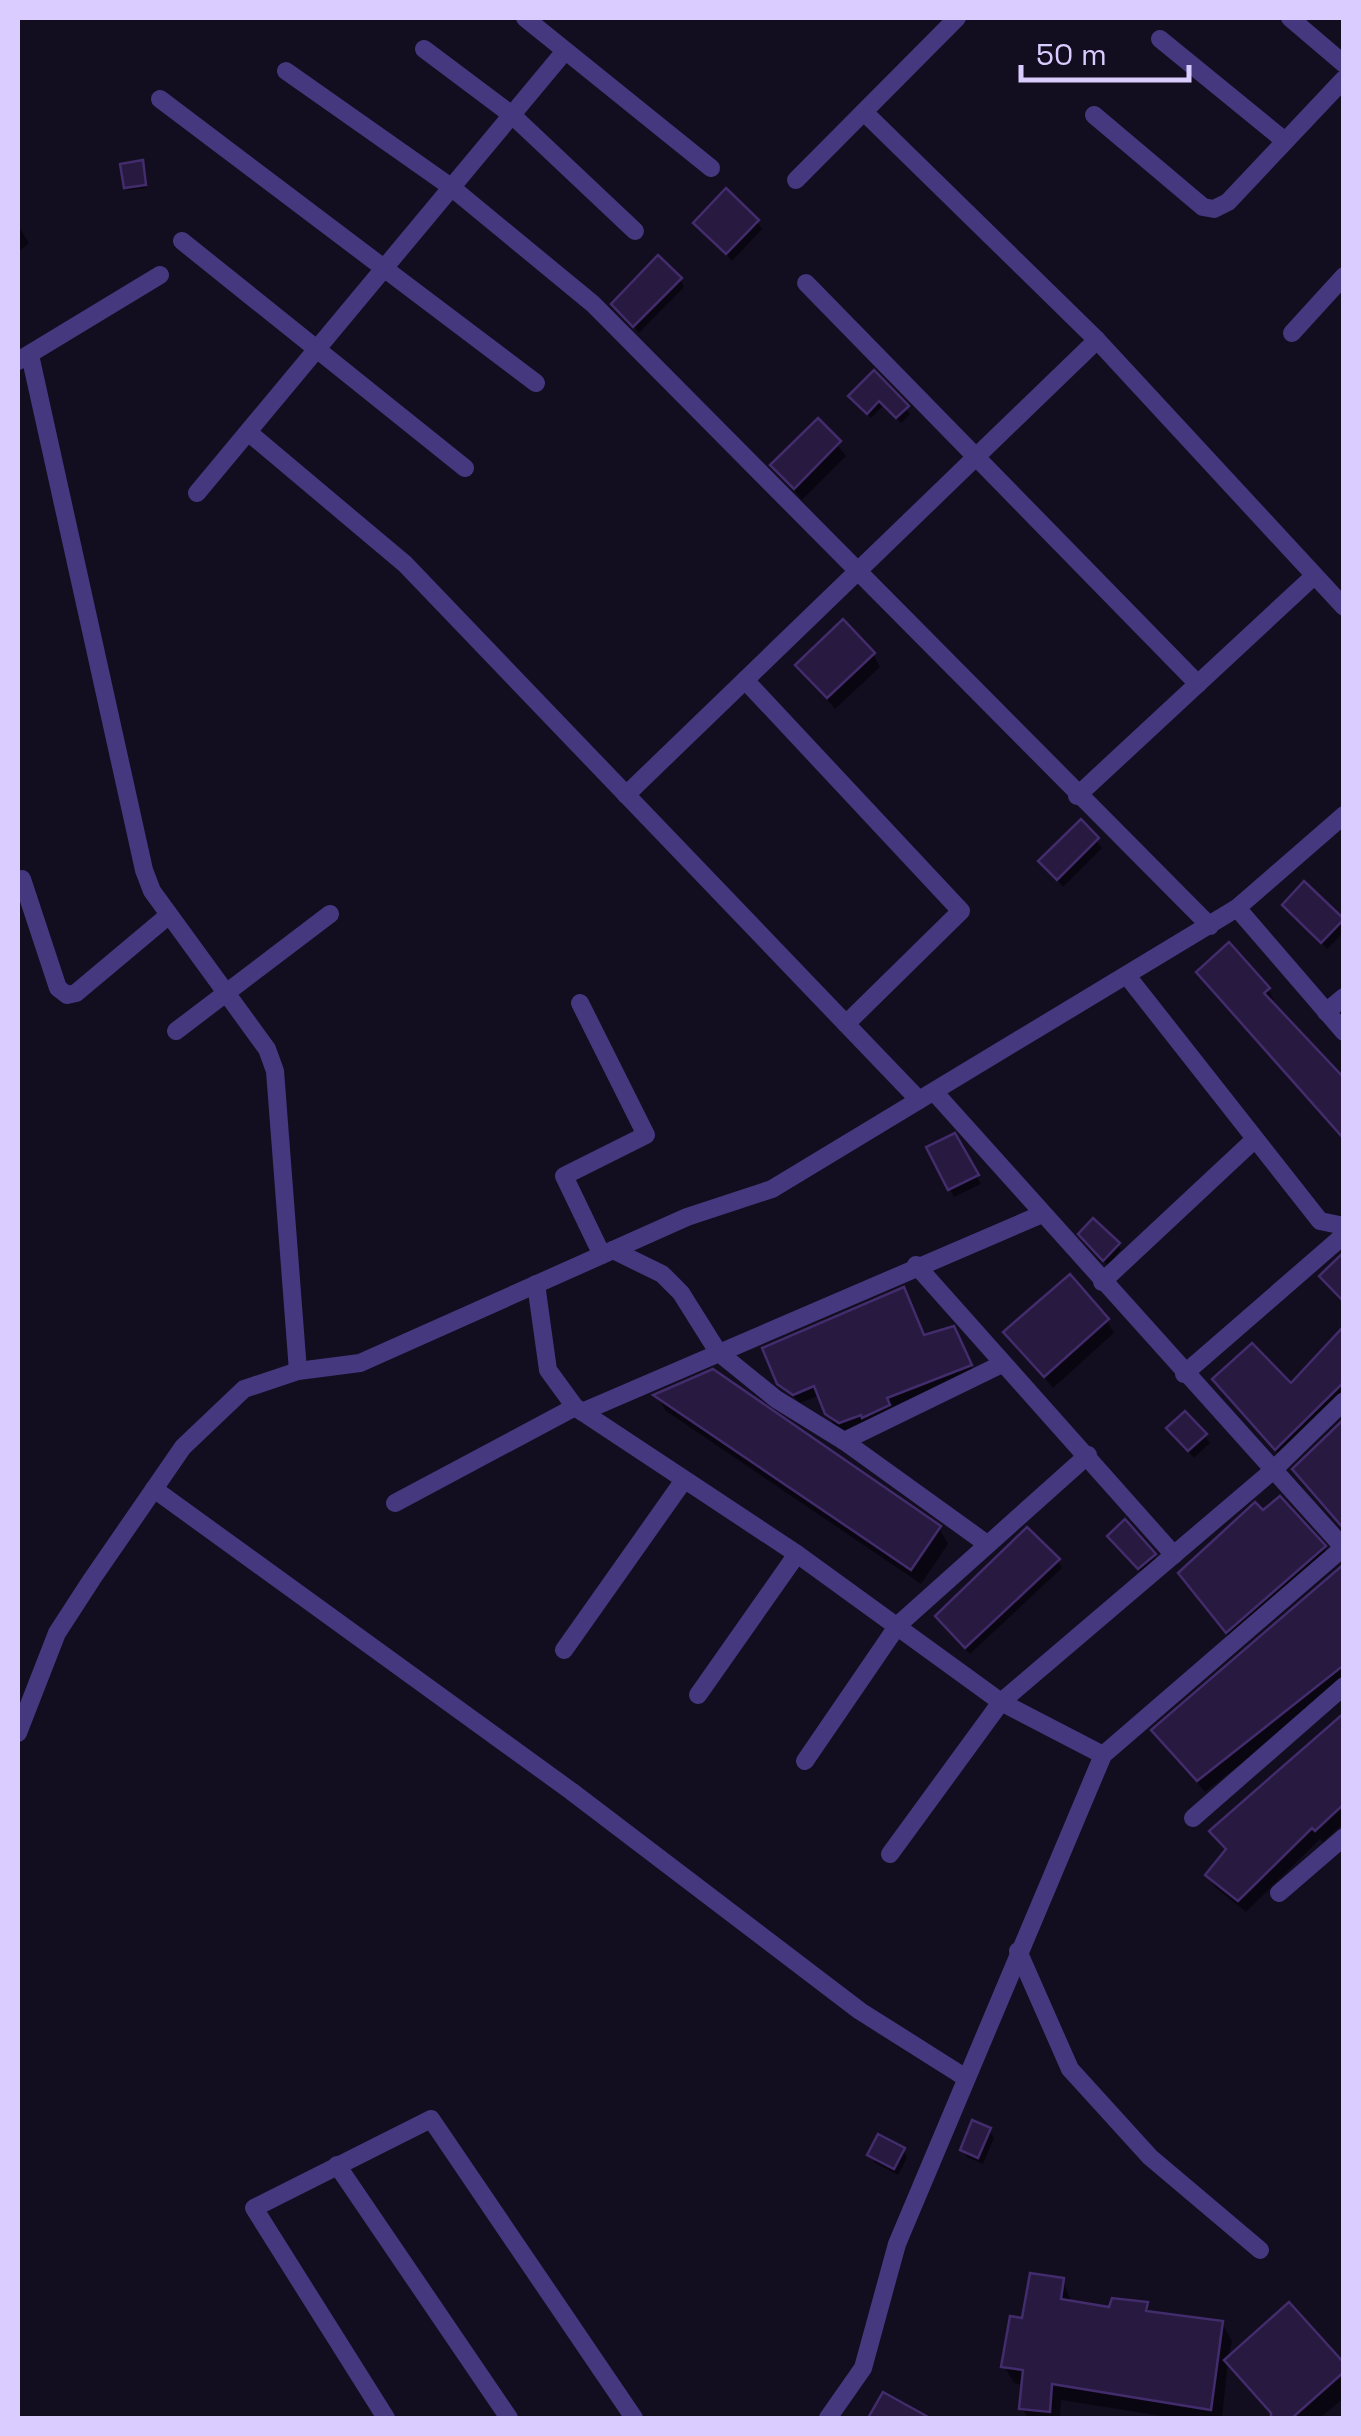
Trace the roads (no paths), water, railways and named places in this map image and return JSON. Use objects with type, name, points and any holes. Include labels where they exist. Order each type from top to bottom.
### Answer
[{"type":"street","points":[[526,18],[710,168]]},
{"type":"street","points":[[796,180],[958,18]]},
{"type":"street","points":[[1290,18],[1344,64]]},
{"type":"street","points":[[1160,39],[1286,141]]},
{"type":"street","points":[[424,49],[512,115],[635,230]]},
{"type":"street","points":[[197,493],[565,52]]},
{"type":"street","points":[[286,71],[452,188],[593,304],[1210,926]]},
{"type":"street","points":[[1094,115],[1204,207],[1214,209],[1228,202],[1344,79]]},
{"type":"street","points":[[160,100],[386,266],[536,383]]},
{"type":"street","points":[[864,112],[1097,340],[1344,608]]},
{"type":"street","points":[[182,241],[466,468]]},
{"type":"street","points":[[160,276],[24,358],[144,870],[152,891],[267,1049],[279,1091],[298,1371]]},
{"type":"street","points":[[1292,332],[1344,276]]},
{"type":"street","points":[[806,284],[1198,684]]},
{"type":"street","points":[[626,795],[1097,340]]},
{"type":"street","points":[[248,432],[405,564],[846,1024],[927,1097],[1040,1215],[1343,1547],[1103,1755],[897,2244],[863,2368],[828,2418]]},
{"type":"street","points":[[1077,796],[1314,576]]},
{"type":"street","points":[[744,680],[961,911],[846,1024]]},
{"type":"street","points":[[18,1733],[57,1633],[183,1446],[244,1389],[298,1371],[360,1363],[687,1216],[772,1189],[1210,926],[1237,908],[1344,815]]},
{"type":"street","points":[[22,879],[58,988],[67,995],[76,993],[169,914]]},
{"type":"street","points":[[1237,908],[1344,1032]]},
{"type":"street","points":[[176,1031],[330,914]]},
{"type":"street","points":[[1128,977],[1320,1222],[1344,1226]]},
{"type":"street","points":[[1326,1012],[1344,996]]},
{"type":"street","points":[[580,1003],[646,1135],[564,1176],[607,1252],[662,1274],[681,1293],[718,1352],[776,1399],[844,1441],[987,1544]]},
{"type":"street","points":[[1102,1282],[1254,1140]]},
{"type":"street","points":[[395,1503],[579,1409],[1040,1215]]},
{"type":"street","points":[[1184,1374],[1344,1235]]},
{"type":"street","points":[[916,1265],[1174,1554]]},
{"type":"street","points":[[536,1284],[548,1370],[579,1409],[797,1554],[1001,1702],[1103,1755]]},
{"type":"street","points":[[844,1441],[1002,1364]]},
{"type":"street","points":[[890,1854],[1001,1702],[1271,1472],[1344,1401]]},
{"type":"street","points":[[805,1761],[898,1625],[1088,1455]]},
{"type":"street","points":[[564,1650],[684,1480]]},
{"type":"street","points":[[154,1489],[571,1791],[860,2011],[966,2078]]},
{"type":"street","points":[[698,1695],[797,1554]]},
{"type":"street","points":[[1193,1818],[1344,1686]]},
{"type":"street","points":[[1279,1893],[1344,1836]]},
{"type":"street","points":[[1018,1951],[1070,2068],[1150,2156],[1260,2250]]},
{"type":"street","points":[[386,2418],[254,2208],[431,2118],[634,2418]]},
{"type":"street","points":[[337,2165],[510,2418]]}]
